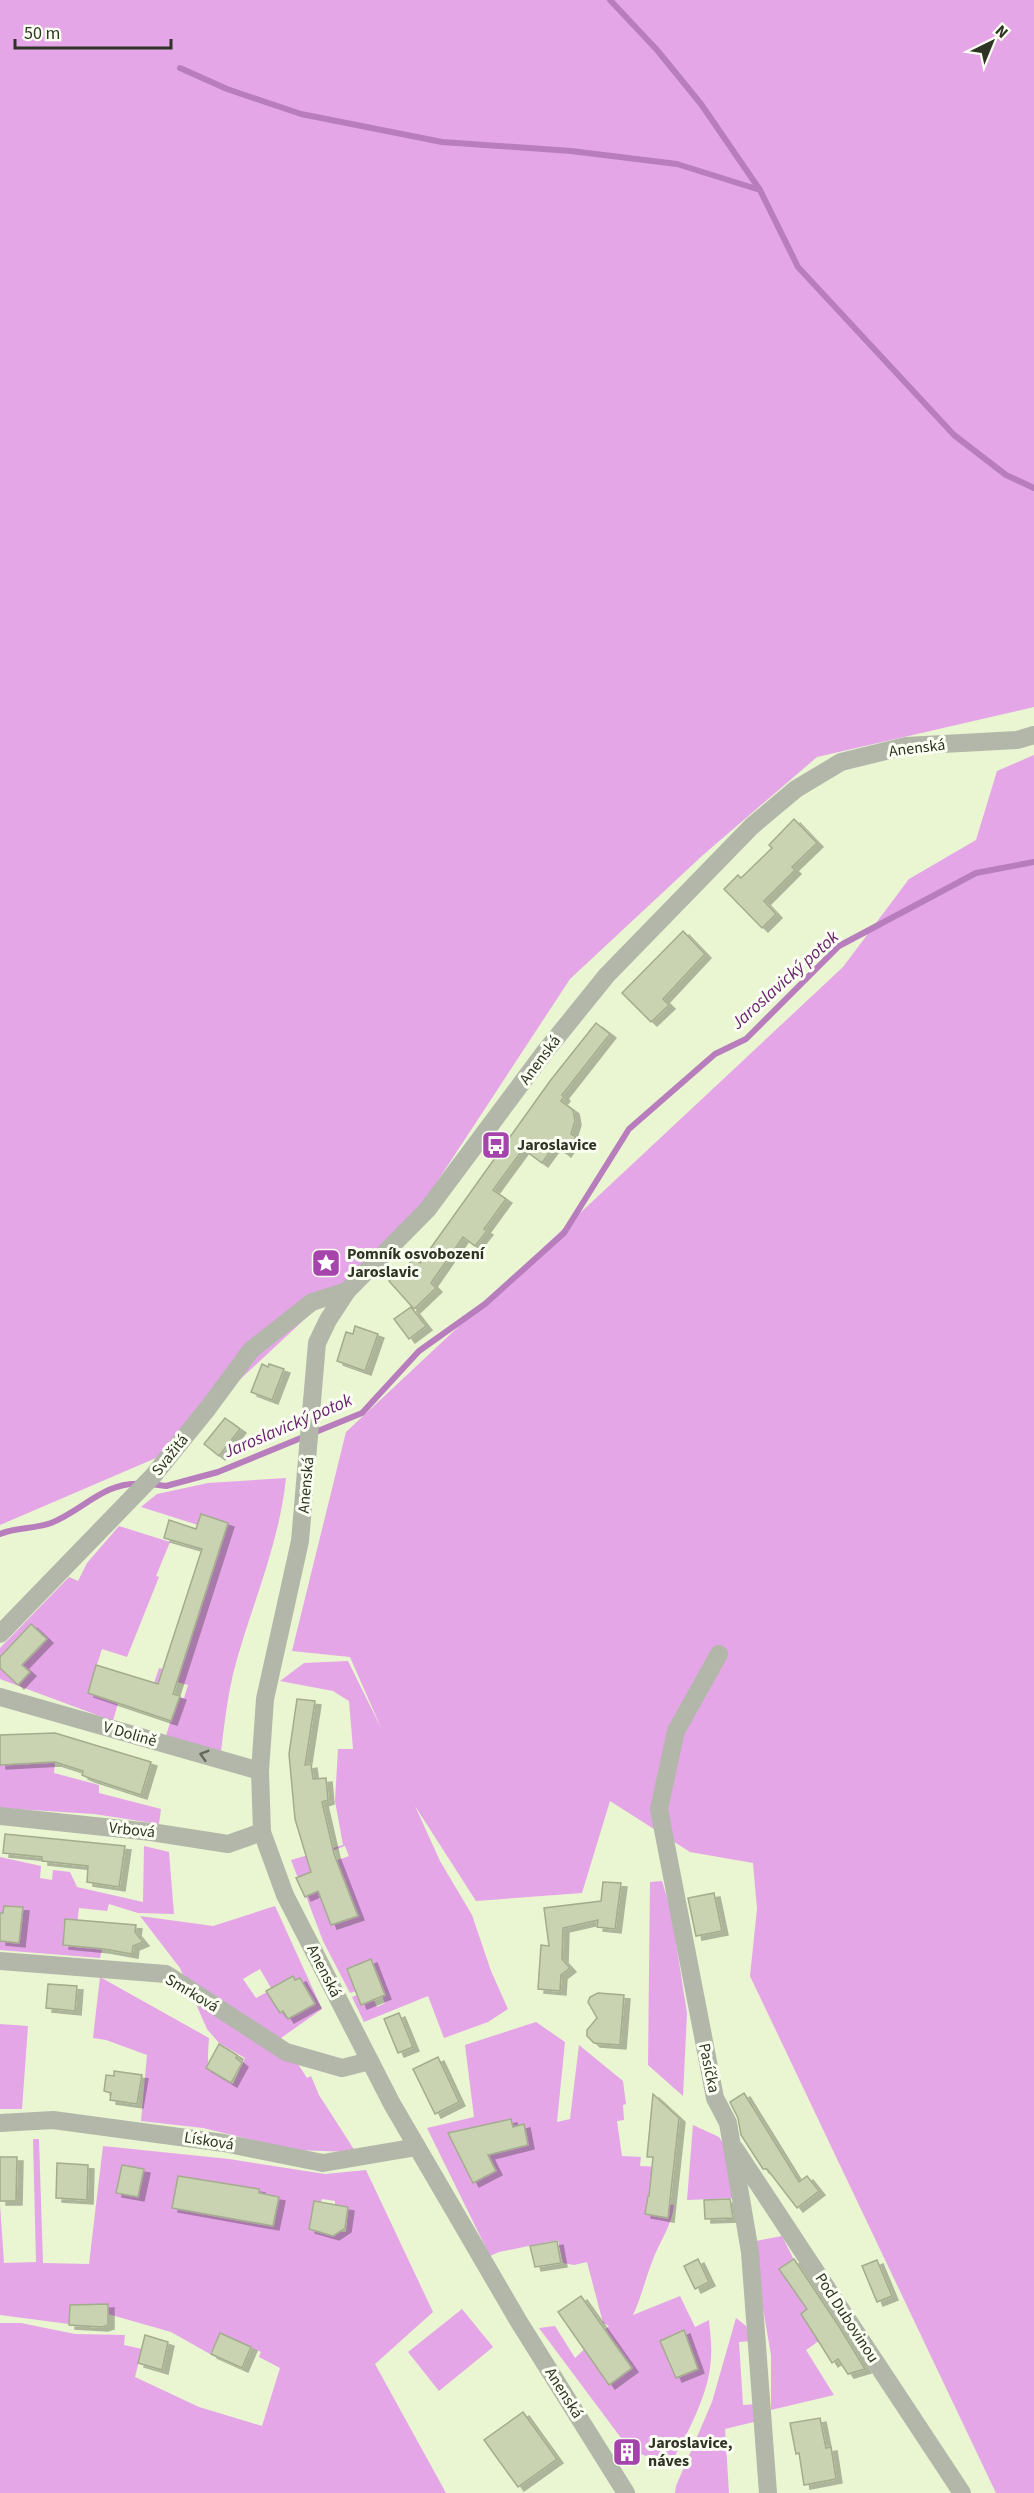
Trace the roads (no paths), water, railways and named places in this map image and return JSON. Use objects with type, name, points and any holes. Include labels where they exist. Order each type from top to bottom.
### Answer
[{"type":"street","name":"Anenská","points":[[627,2493],[519,2322],[417,2147],[285,1895],[262,1832],[260,1771],[265,1699],[300,1541],[317,1343],[328,1320],[346,1292],[427,1210],[544,1053],[607,975],[752,826],[796,789],[841,762],[906,746],[1025,738]]},
{"type":"street","name":"Svažitá","points":[[0,1634],[153,1476],[251,1350],[312,1302],[346,1292]]},
{"type":"street","name":"Pasíčka","points":[[718,1654],[676,1731],[659,1809],[715,2098],[728,2123],[750,2252],[768,2493]]},
{"type":"street","name":"V Dolině","points":[[0,1697],[260,1771]]},
{"type":"street","name":"Vrbová","points":[[0,1816],[151,1832],[228,1844],[262,1832]]},
{"type":"street","name":"Smrková","points":[[0,1961],[166,1974],[286,2052],[342,2068],[370,2061]]},
{"type":"street","name":"Lísková","points":[[0,2123],[53,2120],[224,2142],[323,2163],[417,2147]]},
{"type":"street","name":"Pod Dubovinou","points":[[732,2143],[962,2493]]},
{"type":"waterway","points":[[610,0],[657,50],[701,104],[760,190],[798,267],[954,435],[1006,475],[1034,488]]},
{"type":"waterway","points":[[180,68],[227,89],[301,114],[442,142],[571,151],[677,164],[760,190]]},
{"type":"waterway","name":"Jaroslavický potok","points":[[151,1484],[166,1486],[218,1472],[362,1413],[419,1351],[485,1304],[564,1233],[629,1129],[715,1054],[746,1039],[839,946],[976,873],[1034,862]]},
{"type":"waterway","name":"Jaroslavický potok","points":[[0,1534],[51,1523],[116,1487],[141,1484]]},
{"type":"place","name":"Jaroslavice","points":[[496,1145]]},
{"type":"place","name":"Pomník osvobození Jaroslavic","points":[[326,1263]]},
{"type":"place","name":"Jaroslavice, náves","points":[[627,2452]]}]
